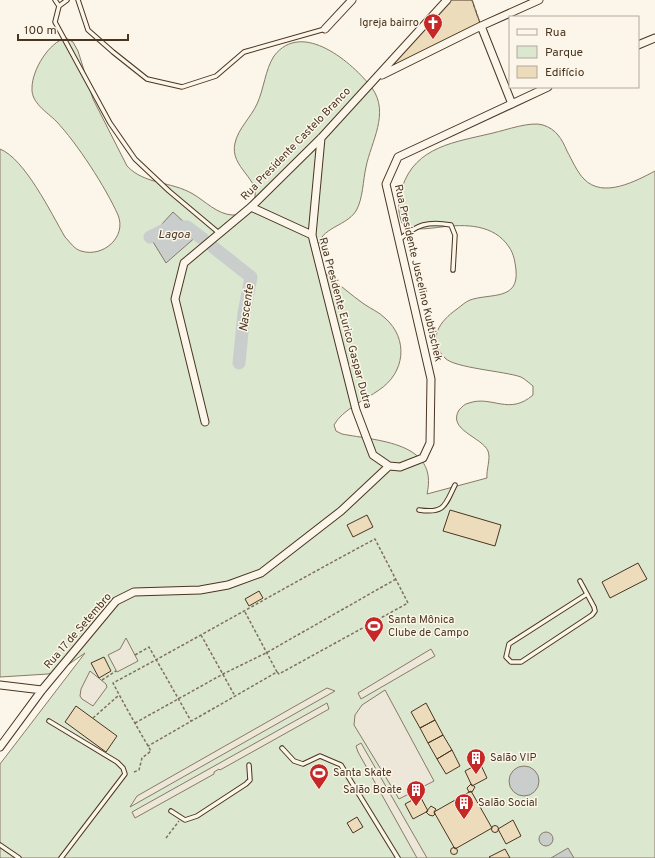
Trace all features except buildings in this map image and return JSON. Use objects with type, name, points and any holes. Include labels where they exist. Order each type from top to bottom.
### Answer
[{"type":"street","points":[[325,29],[352,0]]},
{"type":"street","name":"Rua Presidente Castelo Branco","points":[[205,422],[175,299],[184,263],[251,207],[321,138],[349,106],[379,76],[446,0]]},
{"type":"street","points":[[379,76],[481,26],[539,0]]},
{"type":"street","points":[[481,26],[512,104]]},
{"type":"street","points":[[639,45],[655,38]]},
{"type":"street","name":"Rua Presidente Juscelino Kubtischek","points":[[389,466],[400,466],[423,458],[430,443],[431,379],[386,184],[398,157],[546,88]]},
{"type":"street","points":[[312,235],[321,138]]},
{"type":"street","name":"Rua Presidente Eurico Gaspar Dutra","points":[[251,207],[312,235],[356,410],[373,455],[389,466]]},
{"type":"street","name":"Rua 17 de Setembro","points":[[0,748],[42,690],[116,601],[134,592],[200,590],[228,585],[261,573],[341,511],[389,466]]},
{"type":"street","points":[[0,685],[42,690]]},
{"type":"lane","points":[[55,0],[59,6]]},
{"type":"lane","points":[[67,0],[59,6],[55,22],[110,123],[131,153],[169,191],[219,234]]},
{"type":"lane","points":[[78,0],[88,30],[113,52],[147,79],[182,87],[216,76],[244,52],[325,29]]},
{"type":"lane","points":[[399,240],[412,230],[434,222],[451,225],[455,236],[453,270]]},
{"type":"lane","points":[[419,510],[438,511],[444,507],[455,484]]},
{"type":"lane","points":[[580,581],[587,594],[594,607],[595,612],[521,662],[511,662],[506,657],[509,644],[587,594]]},
{"type":"lane","points":[[48,720],[117,762],[123,768],[125,774],[61,858]]},
{"type":"lane","points":[[282,748],[294,761],[303,764],[320,756],[341,765],[398,858]]},
{"type":"lane","points":[[171,811],[181,818],[190,819],[197,816],[246,784],[250,780],[249,765]]},
{"type":"lane","points":[[0,845],[19,858]]},
{"type":"path","points":[[472,0],[481,26]]},
{"type":"path","points":[[134,772],[140,770],[142,758],[151,751],[148,746],[119,695],[113,683],[245,612],[288,585],[375,539],[408,603],[279,674],[278,672],[148,746]]},
{"type":"path","points":[[135,723],[223,674],[266,653],[396,579]]},
{"type":"path","points":[[245,612],[266,653],[278,672]]},
{"type":"path","points":[[201,635],[235,696]]},
{"type":"path","points":[[135,655],[149,647],[180,699],[191,721]]},
{"type":"path","points":[[102,680],[116,670]]},
{"type":"path","points":[[93,718],[119,695]]},
{"type":"path","points":[[166,838],[181,818]]},
{"type":"green space","points":[[66,38],[73,42],[78,51],[93,99],[127,166],[142,177],[185,190],[216,210],[232,215],[239,214],[251,206],[255,193],[254,186],[237,160],[234,152],[235,143],[239,133],[257,104],[271,61],[274,56],[285,46],[298,42],[312,43],[326,49],[353,67],[372,88],[377,98],[379,107],[378,128],[368,157],[360,201],[356,211],[351,217],[326,233],[321,238],[319,253],[326,274],[359,301],[383,316],[393,326],[401,346],[401,356],[399,365],[388,383],[348,410],[334,425],[336,431],[342,434],[388,442],[415,454],[424,464],[428,477],[427,494],[487,478],[489,457],[488,451],[485,446],[461,428],[457,417],[459,410],[467,403],[477,401],[508,405],[516,404],[533,395],[533,386],[521,377],[458,364],[445,358],[439,351],[436,344],[436,337],[445,319],[470,300],[494,296],[508,291],[513,287],[516,280],[515,264],[511,250],[503,239],[487,230],[469,226],[416,229],[402,223],[399,214],[399,201],[402,188],[408,174],[416,163],[438,148],[465,139],[532,124],[548,127],[558,135],[579,173],[592,185],[600,188],[620,186],[655,171],[655,858],[0,858],[0,764],[85,653],[59,671],[48,674],[0,677],[0,149],[19,164],[28,175],[45,201],[65,237],[76,249],[89,252],[105,248],[116,238],[120,223],[113,204],[90,166],[64,130],[37,103],[32,93],[33,81],[38,65],[54,45]]},
{"type":"shaded area","points":[[126,638],[138,661],[117,672],[108,655],[120,649]]},
{"type":"shaded area","points":[[431,649],[435,656],[361,699],[358,693]]},
{"type":"shaded area","points":[[90,671],[106,684],[107,687],[93,706],[80,696],[81,689]]},
{"type":"shaded area","points":[[327,688],[335,691],[130,807],[137,796]]},
{"type":"shaded area","points":[[385,690],[434,781],[399,799],[354,725],[355,715],[362,705]]},
{"type":"shaded area","points":[[327,703],[329,709],[220,770],[219,769],[214,772],[214,774],[135,818],[132,812]]},
{"type":"shaded area","points":[[361,743],[427,858],[417,858],[358,752],[356,746]]},
{"type":"water","name":"Lagoa","points":[[173,212],[198,235],[166,263],[150,237]]},
{"type":"water","points":[[524,766],[535,770],[539,781],[535,792],[524,796],[513,792],[509,781],[513,770]]},
{"type":"water","points":[[543,832],[549,832],[553,836],[553,842],[549,846],[543,846],[539,842],[539,836]]},
{"type":"water","points":[[568,848],[574,858],[551,858]]},
{"type":"waterway","name":"Nascente","points":[[150,237],[170,227],[187,227],[203,239]]},
{"type":"waterway","name":"Nascente","points":[[213,247],[251,277],[244,313],[239,363]]},
{"type":"place","name":"Igreja bairro","points":[[433,40]]},
{"type":"place","name":"Santa Mônica Clube de Campo","points":[[374,643]]},
{"type":"place","name":"Salão VIP","points":[[476,775]]},
{"type":"place","name":"Santa Skate","points":[[319,790]]},
{"type":"place","name":"Salão Boate","points":[[416,807]]},
{"type":"place","name":"Salão Social","points":[[464,820]]}]
